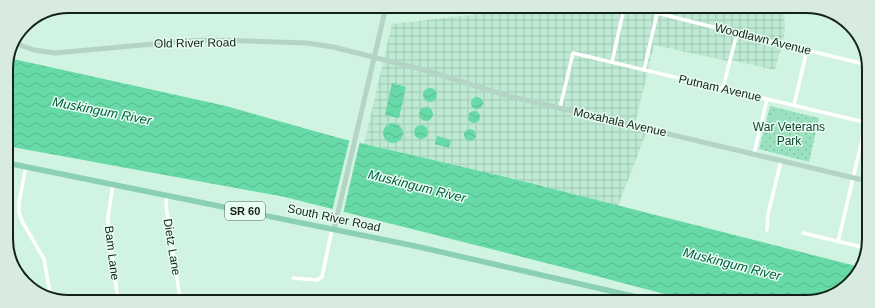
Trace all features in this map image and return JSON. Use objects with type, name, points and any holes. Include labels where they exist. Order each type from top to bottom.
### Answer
[{"type":"main road","points":[[333,229],[385,13]]},
{"type":"main road","name":"Old River Road","points":[[19,45],[34,50],[55,53],[186,40],[307,43],[333,47],[374,57]]},
{"type":"main road","name":"Moxahala Avenue","points":[[374,57],[421,69],[508,96],[862,180]]},
{"type":"main road","name":"South River Road","points":[[13,163],[415,246],[628,295]]},
{"type":"street","points":[[612,62],[623,13]]},
{"type":"street","points":[[644,70],[658,13]]},
{"type":"street","name":"Woodlawn Avenue","points":[[665,13],[737,33],[862,64]]},
{"type":"street","points":[[723,88],[737,33]]},
{"type":"street","points":[[794,105],[807,50]]},
{"type":"street","name":"Putnam Avenue","points":[[560,108],[573,53],[862,121]]},
{"type":"street","points":[[754,154],[767,99]]},
{"type":"street","points":[[838,242],[862,142]]},
{"type":"street","points":[[767,230],[768,214],[781,161]]},
{"type":"street","points":[[26,166],[19,203],[20,213],[23,223],[44,259],[50,291]]},
{"type":"street","name":"Bam Lane","points":[[113,184],[108,216],[108,230],[117,295]]},
{"type":"street","name":"Dietz Lane","points":[[167,195],[166,206],[179,295]]},
{"type":"street","points":[[293,278],[317,280],[322,277],[333,229]]},
{"type":"street","points":[[803,233],[862,247]]},
{"type":"shaded area","points":[[488,13],[784,13],[785,32],[775,70],[654,45],[634,128],[646,133],[618,206],[518,180],[364,144],[392,24]]},
{"type":"green space","name":"War Veterans Park","points":[[770,106],[819,118],[809,162],[759,149]]},
{"type":"green space","points":[[775,110],[786,113],[782,132],[770,129]]},
{"type":"water","name":"Muskingum River","points":[[14,59],[226,106],[339,138],[518,180],[855,266],[840,283],[827,291],[817,294],[668,295],[285,197],[13,147]]},
{"type":"water","points":[[392,83],[406,87],[399,118],[385,115]]},
{"type":"water","points":[[430,88],[435,90],[437,95],[435,100],[430,102],[425,100],[423,95],[425,90]]},
{"type":"water","points":[[475,97],[479,97],[483,103],[479,109],[475,109],[471,105],[471,101]]},
{"type":"water","points":[[426,107],[431,109],[433,114],[431,119],[426,121],[421,119],[419,114],[421,109]]},
{"type":"water","points":[[472,111],[476,111],[480,117],[476,123],[472,123],[468,119],[468,115]]},
{"type":"water","points":[[393,123],[400,126],[403,133],[400,140],[393,143],[386,140],[383,133],[386,126]]},
{"type":"water","points":[[421,125],[426,127],[428,132],[426,137],[421,139],[416,137],[414,132],[416,127]]},
{"type":"water","points":[[468,129],[472,129],[476,135],[472,141],[468,141],[464,137],[464,133]]},
{"type":"water","points":[[437,136],[451,140],[449,148],[435,144]]},
{"type":"pier","points":[[350,138],[360,141],[343,214],[332,211]]}]
